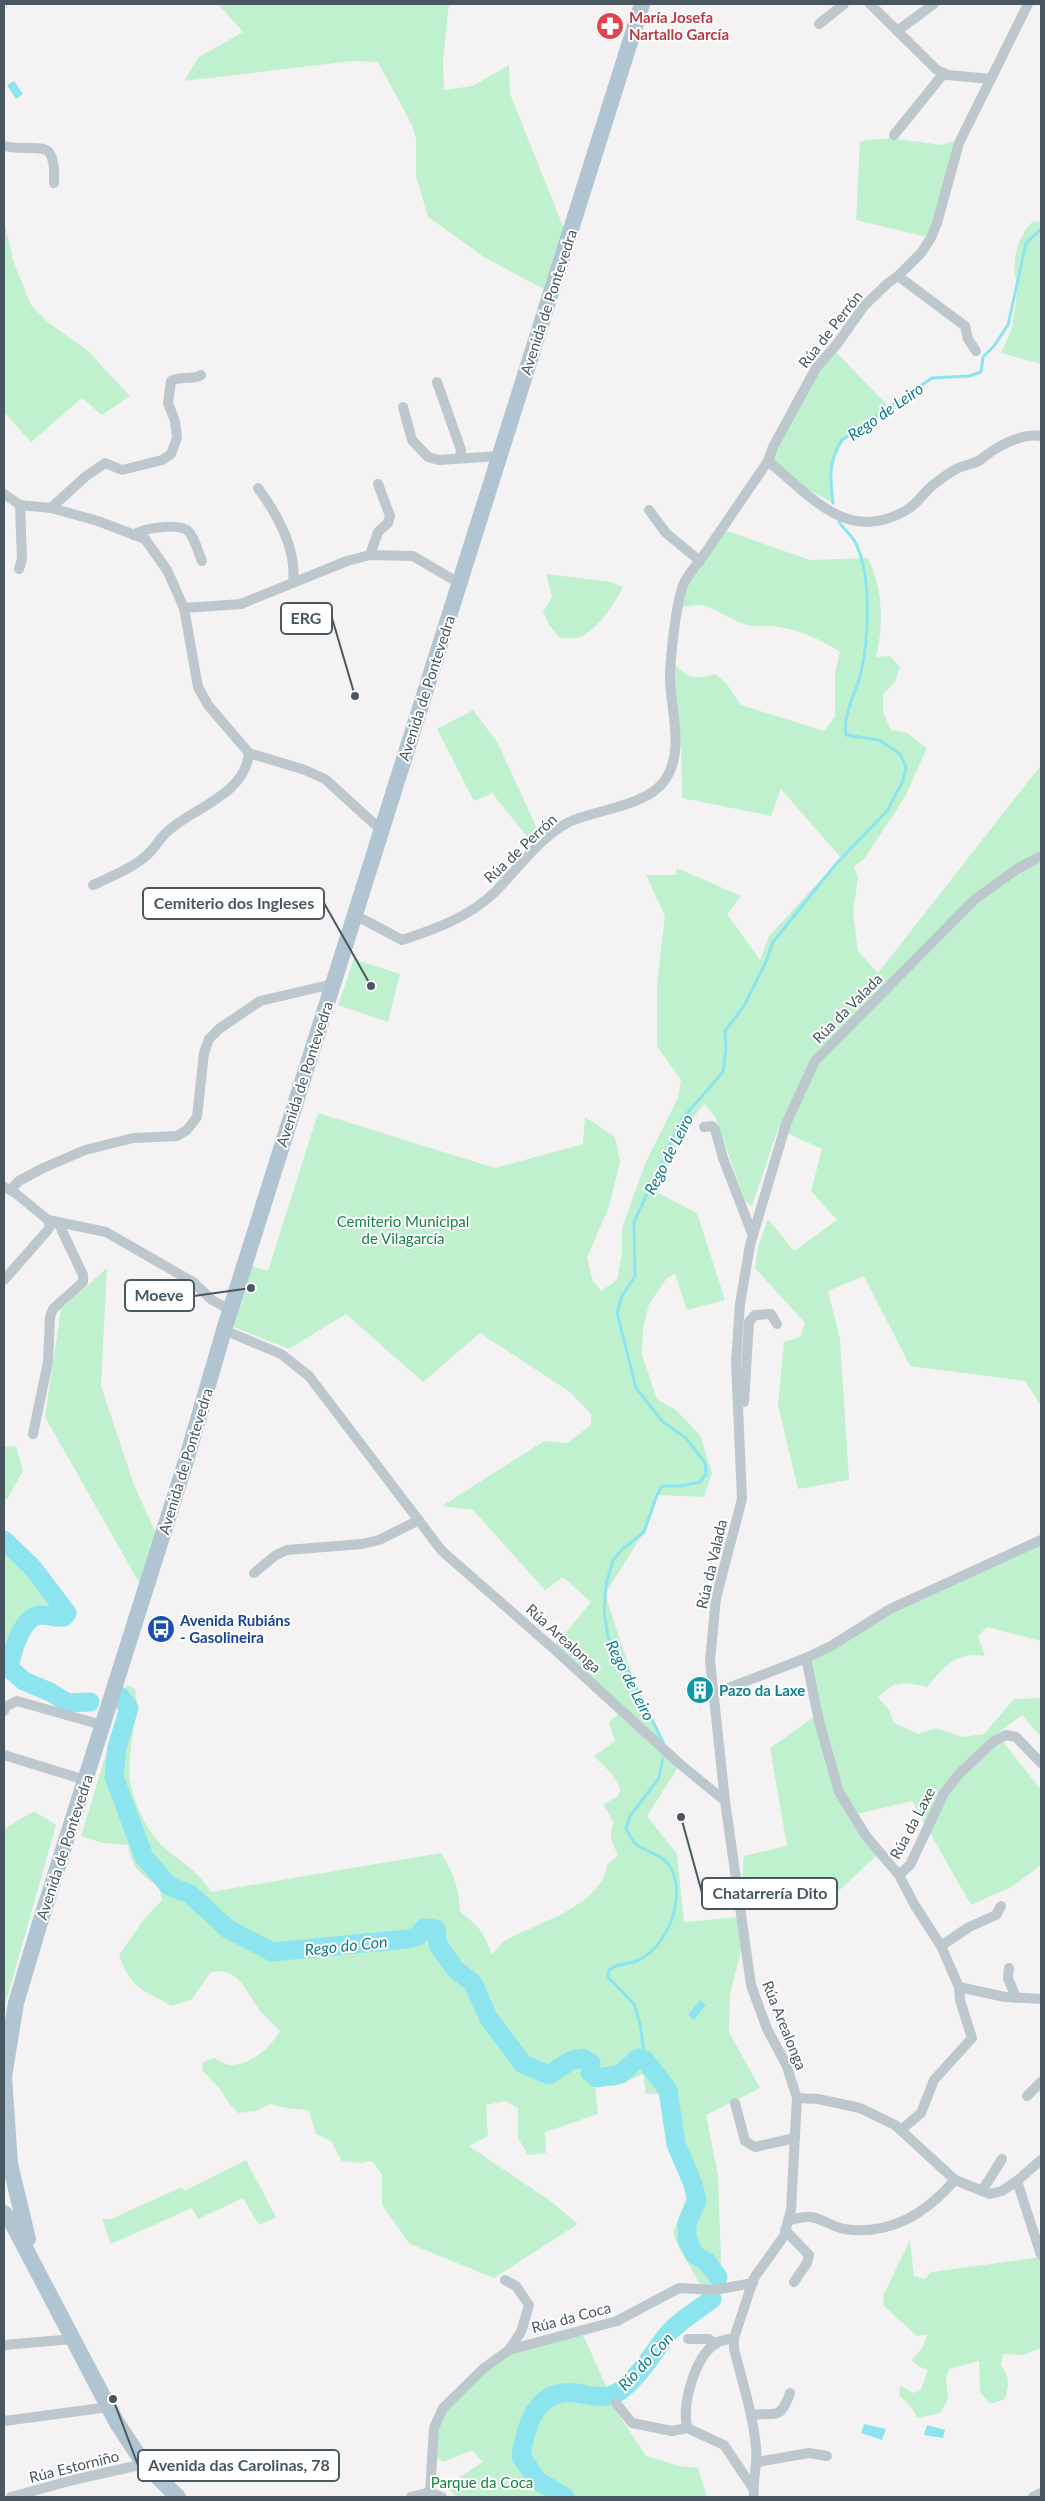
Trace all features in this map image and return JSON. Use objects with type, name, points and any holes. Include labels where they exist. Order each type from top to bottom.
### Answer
[{"type":"main road","name":"Avenida de Pontevedra","points":[[32,2260],[10,2164],[4,2077],[8,2039],[18,1993],[186,1461],[230,1310],[642,4]]},
{"type":"main road","points":[[4,2192],[8,2218],[32,2260],[108,2407],[144,2464],[178,2497]]},
{"type":"street","points":[[819,24],[844,4]]},
{"type":"street","points":[[870,4],[937,70],[944,73],[991,79]]},
{"type":"street","points":[[897,31],[934,4]]},
{"type":"street","name":"Rúa de Perrón","points":[[355,915],[402,940],[432,931],[464,916],[494,892],[521,863],[569,822],[607,812],[642,798],[664,781],[674,759],[675,715],[670,681],[674,635],[684,583],[768,461],[773,447],[816,368],[837,344],[864,306],[921,253],[931,238],[959,143],[1028,4]]},
{"type":"street","points":[[894,135],[944,73]]},
{"type":"street","points":[[4,146],[43,149],[50,152],[55,161],[54,183]]},
{"type":"street","points":[[898,276],[965,326],[968,339],[976,351]]},
{"type":"street","points":[[51,508],[85,476],[105,463],[122,470],[162,460],[171,454],[177,438],[175,422],[168,403],[171,381],[178,377],[196,378],[201,375]]},
{"type":"street","points":[[437,382],[461,450],[460,458]]},
{"type":"street","points":[[403,407],[412,440],[428,457],[439,460],[500,456]]},
{"type":"street","points":[[768,461],[831,512],[846,520],[876,524],[906,510],[932,486],[957,468],[978,461],[986,453],[1030,434],[1041,436]]},
{"type":"street","points":[[370,555],[378,532],[388,523],[390,516],[378,484]]},
{"type":"street","points":[[258,488],[283,530],[291,553],[294,572],[293,583]]},
{"type":"street","points":[[4,494],[20,506],[51,508],[145,539],[167,570],[184,608],[198,688],[208,705],[249,752],[305,770],[325,779],[381,830]]},
{"type":"street","points":[[19,569],[22,559],[20,506]]},
{"type":"street","points":[[649,510],[666,533],[700,561]]},
{"type":"street","points":[[134,535],[141,529],[183,528],[189,532],[202,561]]},
{"type":"street","points":[[184,608],[241,604],[348,560],[370,555],[413,556],[460,583]]},
{"type":"street","points":[[94,885],[127,870],[147,856],[166,832],[238,782],[248,763],[249,752]]},
{"type":"street","name":"Rúa da Valada","points":[[726,1801],[710,1661],[716,1598],[742,1498],[736,1352],[740,1304],[753,1236],[786,1124],[815,1061],[974,900],[1017,869],[1041,856]]},
{"type":"street","points":[[230,1310],[212,1300],[193,1282],[106,1232],[53,1221],[7,1189],[41,1169],[85,1150],[133,1138],[177,1136],[187,1130],[197,1117],[204,1053],[209,1039],[219,1029],[260,1001],[333,984]]},
{"type":"street","points":[[704,1127],[712,1126],[715,1129],[723,1158],[753,1236]]},
{"type":"street","points":[[4,1280],[47,1231],[53,1221]]},
{"type":"street","points":[[33,1434],[48,1362],[50,1317],[53,1308],[83,1282],[83,1275],[53,1221]]},
{"type":"street","name":"Rúa da Valada","points":[[739,1422],[743,1405],[748,1322],[755,1315],[771,1314],[777,1324]]},
{"type":"street","name":"Rúa Arealonga","points":[[224,1330],[281,1354],[309,1376],[442,1550],[680,1764],[726,1801],[751,1985],[768,2029],[786,2064],[797,2098],[791,2210],[786,2230],[753,2283],[734,2338],[734,2349],[751,2415],[757,2462],[754,2492]]},
{"type":"street","points":[[254,1573],[276,1555],[287,1550],[362,1544],[378,1540],[419,1520]]},
{"type":"street","points":[[713,1694],[832,1646],[890,1609],[1041,1540]]},
{"type":"street","points":[[806,1658],[819,1721],[839,1792],[866,1836],[899,1875],[914,1904],[941,1946],[959,1987],[960,2000],[972,2038],[934,2080],[920,2113],[901,2130]]},
{"type":"street","points":[[4,1711],[5,1707],[17,1700],[102,1725]]},
{"type":"street","name":"Rúa da Laxe","points":[[899,1875],[910,1865],[944,1793],[959,1774],[994,1741],[1006,1736],[1016,1737],[1041,1764]]},
{"type":"street","points":[[4,1755],[85,1780]]},
{"type":"street","points":[[941,1946],[969,1928],[996,1915],[1001,1906]]},
{"type":"street","points":[[1009,1968],[1008,1978],[1016,1998]]},
{"type":"street","points":[[959,1987],[1016,1998],[1041,1998]]},
{"type":"street","points":[[1027,2096],[1041,2082]]},
{"type":"street","points":[[797,2098],[818,2099],[860,2108],[901,2130],[955,2180],[990,2194],[1002,2191],[1018,2181],[1041,2160]]},
{"type":"street","points":[[735,2103],[745,2141],[748,2145],[755,2147],[795,2138]]},
{"type":"street","points":[[982,2191],[1002,2159]]},
{"type":"street","points":[[788,2220],[811,2217],[844,2228],[871,2230],[911,2219],[938,2200],[955,2180]]},
{"type":"street","points":[[1018,2181],[1041,2255]]},
{"type":"street","points":[[786,2230],[809,2255],[807,2263],[794,2282]]},
{"type":"street","name":"Rúa da Coca","points":[[505,2280],[520,2290],[529,2305],[526,2320],[509,2350]]},
{"type":"street","name":"Rúa da Coca","points":[[430,2492],[434,2428],[444,2408],[484,2368],[509,2350],[617,2321],[679,2288],[714,2290],[753,2283]]},
{"type":"street","points":[[687,2428],[686,2421],[690,2391],[697,2365],[716,2344],[734,2338]]},
{"type":"street","points":[[4,2345],[73,2339]]},
{"type":"street","points":[[688,2339],[709,2339],[716,2344]]},
{"type":"street","points":[[751,2415],[779,2414],[784,2410],[790,2393]]},
{"type":"street","name":"Rúa Arealonga","points":[[616,2403],[632,2423],[672,2431],[687,2428],[724,2444],[754,2492]]},
{"type":"street","points":[[4,2421],[108,2407]]},
{"type":"street","points":[[757,2462],[809,2453],[826,2456]]},
{"type":"street","name":"Rúa Estorniño","points":[[11,2497],[73,2480],[144,2464]]},
{"type":"street","points":[[411,2497],[430,2492],[442,2497]]},
{"type":"street","points":[[1033,2497],[1041,2493]]},
{"type":"green space","points":[[218,4],[449,4],[443,60],[444,90],[473,86],[509,65],[510,94],[568,239],[551,293],[484,257],[428,217],[416,176],[416,139],[412,125],[378,62],[352,61],[184,81],[199,57],[243,32]]},
{"type":"green space","points":[[890,138],[942,145],[961,139],[931,238],[856,220],[860,141]]},
{"type":"green space","points":[[1041,221],[1041,364],[1001,353],[1012,328],[1019,280],[1015,277],[1018,247],[1023,234],[1032,222]]},
{"type":"green space","points":[[4,222],[14,263],[31,305],[49,323],[87,350],[130,396],[102,415],[82,398],[31,442],[4,412]]},
{"type":"green space","points":[[833,349],[890,408],[859,427],[840,444],[832,466],[833,503],[796,483],[768,461],[775,444]]},
{"type":"green space","name":"Cemiterio Municipal de Vilagarcía","points":[[721,529],[810,560],[868,558],[873,570],[881,607],[879,644],[876,657],[890,656],[900,667],[895,682],[883,694],[883,712],[891,730],[907,733],[927,748],[905,797],[864,859],[854,866],[858,878],[853,912],[858,951],[878,973],[1041,765],[1041,1406],[1025,1381],[910,1366],[864,1276],[828,1291],[840,1339],[849,1480],[798,1489],[778,1405],[784,1342],[800,1337],[805,1323],[755,1268],[759,1244],[768,1219],[794,1251],[837,1220],[811,1191],[822,1149],[778,1129],[752,1206],[745,1201],[715,1116],[704,1104],[689,1124],[677,1146],[658,1193],[697,1213],[725,1300],[687,1310],[675,1274],[667,1278],[649,1304],[643,1328],[642,1355],[657,1399],[676,1410],[700,1435],[712,1473],[704,1497],[657,1495],[644,1532],[605,1594],[627,1661],[644,1704],[666,1745],[680,1764],[647,1816],[677,1854],[684,1922],[739,1917],[744,1939],[730,1994],[729,2032],[760,2088],[706,2115],[718,2175],[722,2289],[703,2289],[679,2248],[673,2233],[687,2196],[681,2173],[669,2144],[663,2107],[658,2094],[646,2094],[643,2074],[616,2086],[595,2086],[598,2114],[545,2132],[546,2153],[528,2155],[518,2138],[518,2108],[506,2101],[486,2105],[488,2136],[469,2146],[549,2200],[578,2224],[494,2278],[410,2244],[382,2205],[382,2174],[372,2161],[361,2163],[342,2161],[331,2141],[316,2134],[309,2111],[270,2104],[256,2111],[238,2113],[220,2089],[202,2070],[203,2062],[214,2058],[229,2065],[244,2063],[259,2055],[271,2044],[280,2031],[260,2011],[240,1981],[228,1973],[220,1971],[211,1972],[192,1999],[172,2006],[139,1987],[128,1975],[119,1955],[144,1919],[162,1900],[159,1885],[137,1870],[131,1859],[128,1845],[103,1843],[81,1836],[127,1685],[135,1689],[136,1699],[129,1768],[132,1789],[138,1808],[148,1827],[160,1843],[196,1874],[211,1892],[441,1853],[455,1881],[460,1912],[480,1930],[492,1955],[505,1941],[566,1912],[581,1902],[593,1892],[602,1879],[607,1865],[618,1855],[611,1835],[614,1823],[603,1804],[617,1797],[621,1790],[612,1774],[594,1756],[615,1741],[609,1722],[621,1711],[553,1648],[591,1602],[563,1577],[545,1590],[473,1510],[442,1506],[544,1441],[567,1443],[591,1425],[591,1414],[570,1392],[480,1333],[423,1382],[346,1314],[289,1349],[226,1324],[244,1264],[268,1271],[318,1113],[495,1168],[583,1144],[585,1117],[615,1137],[620,1162],[609,1206],[587,1258],[593,1281],[601,1291],[617,1280],[622,1253],[622,1228],[645,1164],[678,1098],[681,1080],[657,1046],[657,984],[665,916],[646,875],[676,875],[677,868],[741,896],[727,914],[760,960],[769,936],[841,858],[781,789],[771,816],[682,798],[681,740],[675,715],[672,662],[691,676],[701,677],[715,674],[726,683],[741,705],[824,731],[835,717],[835,674],[840,652],[816,638],[799,632],[781,627],[748,625],[705,606],[696,605],[679,608],[684,583]]},
{"type":"green space","points":[[546,574],[611,582],[623,587],[600,622],[587,633],[578,638],[560,638],[549,625],[543,612],[552,597]]},
{"type":"green space","points":[[473,710],[497,742],[544,843],[537,849],[492,793],[474,801],[437,729]]},
{"type":"green space","points":[[354,959],[400,974],[388,1022],[338,1005]]},
{"type":"green space","points":[[107,1268],[101,1386],[134,1485],[160,1542],[144,1591],[45,1417],[61,1309]]},
{"type":"green space","points":[[16,1446],[23,1471],[7,1499],[4,1499],[4,1447]]},
{"type":"green space","points":[[4,1539],[29,1563],[49,1591],[65,1608],[64,1617],[40,1615],[33,1617],[28,1622],[18,1637],[9,1668],[4,1666]]},
{"type":"green space","points":[[1041,1540],[1041,1641],[987,1627],[978,1636],[985,1656],[975,1655],[958,1658],[945,1667],[927,1687],[901,1683],[890,1687],[878,1697],[889,1710],[894,1723],[919,1734],[936,1728],[962,1737],[984,1734],[1014,1699],[1041,1698],[1041,1737],[1022,1715],[997,1734],[1041,1790],[1041,1865],[1013,1886],[971,1905],[912,1801],[852,1815],[880,1852],[826,1903],[750,1906],[741,1889],[744,1856],[787,1846],[770,1748],[818,1714],[806,1658],[890,1609]]},
{"type":"green space","points":[[34,1811],[56,1825],[6,2002],[4,1998],[4,1829]]},
{"type":"green space","points":[[246,2160],[276,2217],[259,2225],[243,2198],[198,2219],[192,2208],[111,2244],[102,2219],[111,2219],[182,2187],[184,2191]]},
{"type":"green space","points":[[910,2240],[914,2276],[925,2279],[931,2272],[1041,2257],[1041,2348],[1023,2355],[1003,2354],[1001,2365],[1008,2381],[1005,2399],[990,2404],[980,2392],[979,2361],[949,2369],[946,2378],[948,2399],[940,2413],[917,2418],[912,2408],[899,2395],[900,2386],[914,2393],[921,2390],[928,2370],[918,2366],[912,2360],[922,2348],[928,2334],[917,2336],[884,2306],[883,2296]]},
{"type":"green space","name":"Parque da Coca","points":[[581,2330],[619,2415],[646,2456],[679,2466],[698,2468],[707,2497],[457,2497],[446,2486],[483,2462],[472,2450],[443,2462],[432,2455],[443,2408],[509,2350]]},
{"type":"water","points":[[14,81],[23,94],[16,99],[7,85]]},
{"type":"water","points":[[700,2000],[706,2005],[694,2020],[688,2015]]},
{"type":"water","points":[[864,2424],[886,2429],[882,2440],[861,2433]]},
{"type":"water","points":[[927,2425],[945,2430],[943,2438],[924,2435]]},
{"type":"waterway","name":"Rego de Leiro","points":[[833,503],[831,470],[834,456],[842,440],[932,378],[969,376],[981,372],[983,357],[994,346],[1008,325],[1026,243],[1041,229]]},
{"type":"waterway","name":"Rego de Leiro","points":[[663,1742],[624,1663],[608,1637],[604,1611],[606,1585],[613,1560],[644,1532],[662,1486],[681,1486],[700,1482],[706,1474],[705,1463],[686,1438],[663,1422],[636,1388],[617,1313],[622,1296],[635,1276],[634,1222],[682,1119],[723,1072],[726,1049],[725,1031],[744,1006],[765,964],[773,942],[836,864],[887,811],[903,781],[906,767],[900,754],[879,740],[846,735],[846,718],[859,680],[864,658],[867,605],[864,569],[860,553],[854,540],[839,522]]},
{"type":"waterway","name":"Rego do Con","points":[[4,1540],[32,1567],[67,1613],[64,1617],[40,1615],[33,1617],[18,1637],[9,1668],[24,1681],[50,1692],[68,1703],[90,1702]]},
{"type":"waterway","name":"Rego do Con","points":[[120,1696],[129,1708],[117,1747],[114,1777],[144,1857],[169,1886],[190,1894],[228,1929],[272,1952],[408,1939],[418,1936],[424,1928],[436,1929],[438,1945],[456,1970],[473,1983],[488,2017],[523,2064],[549,2075],[570,2061],[582,2058],[591,2063],[590,2072],[597,2078],[621,2074],[638,2058],[645,2060],[668,2090],[676,2144],[693,2184],[697,2200],[687,2224],[687,2239],[695,2255],[707,2262],[718,2277]]},
{"type":"waterway","name":"Rego de Leiro","points":[[645,2060],[640,2024],[634,2004],[608,1977],[609,1970],[612,1968],[634,1962],[646,1956],[656,1946],[665,1934],[675,1906],[677,1891],[675,1877],[669,1865],[666,1861],[637,1845],[626,1829],[630,1816],[659,1778],[663,1758]]},
{"type":"waterway","name":"Río do Con","points":[[565,2497],[537,2480],[521,2456],[526,2432],[535,2411],[551,2396],[562,2393],[604,2397],[620,2391],[640,2372],[667,2335],[682,2320],[712,2299]]},
{"type":"place","name":"María Josefa Nartallo García","points":[[610,26]]},
{"type":"place","name":"ERG","points":[[355,696]]},
{"type":"place","name":"Cemiterio dos Ingleses","points":[[371,986]]},
{"type":"place","name":"Moeve","points":[[251,1288]]},
{"type":"place","name":"Avenida Rubiáns - Gasolineira","points":[[161,1629]]},
{"type":"place","name":"Pazo da Laxe","points":[[700,1690]]},
{"type":"place","name":"Chatarrería Dito","points":[[681,1817]]},
{"type":"place","name":"Avenida das Carolinas, 78","points":[[113,2399]]}]
